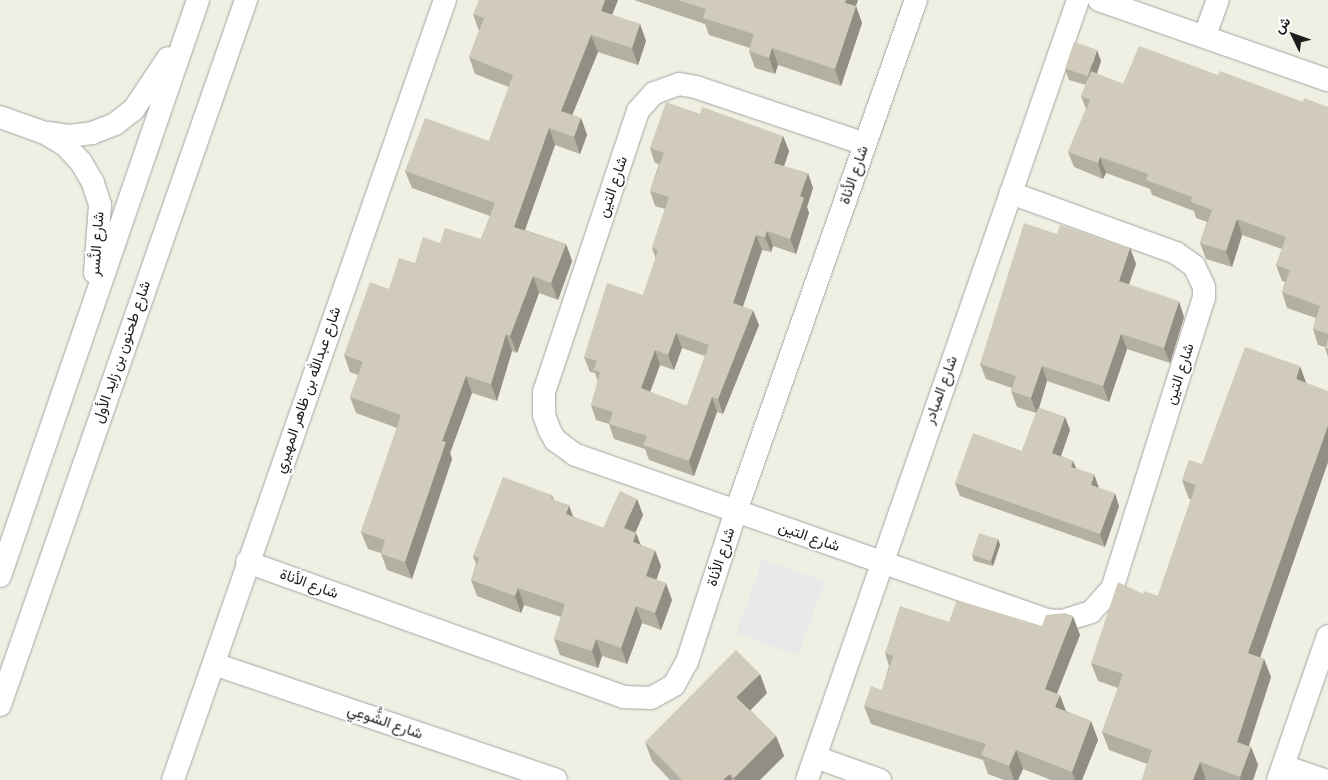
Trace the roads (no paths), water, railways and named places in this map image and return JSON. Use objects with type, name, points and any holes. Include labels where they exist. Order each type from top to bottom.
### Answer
[{"type":"street","name":"شارع طحنون بن زايد الأول","points":[[0,705],[246,0]]},
{"type":"street","name":"شارع عبدالله بن ظاهر المهيري","points":[[173,780],[214,664],[247,562],[445,0]]},
{"type":"street","name":"شارع الأناة","points":[[247,562],[638,700],[663,693],[682,674],[736,511],[916,0]]},
{"type":"street","name":"شارع المبادر","points":[[807,780],[880,562],[1078,0]]},
{"type":"street","points":[[1099,0],[1205,35],[1328,80]]},
{"type":"street","points":[[1205,35],[1218,0]]},
{"type":"street","points":[[0,576],[195,9]]},
{"type":"street","name":"شارع النَّسر","points":[[45,133],[68,136],[92,133],[115,124],[134,109],[195,9]]},
{"type":"street","name":"شارع التين","points":[[865,144],[678,84],[654,93],[638,111],[544,392],[544,415],[556,440],[576,455],[1046,620],[1062,621],[1091,612],[1112,589],[1204,298],[1204,287],[1194,266],[1176,253],[1011,193]]},
{"type":"street","name":"شارع النَّسر","points":[[0,117],[45,133],[65,145],[81,162],[94,183],[100,205],[100,229],[90,316]]},
{"type":"street","points":[[1324,780],[1281,773],[1328,636]]},
{"type":"street","name":"شارع الشُّوعِي","points":[[214,664],[556,780]]},
{"type":"street","points":[[815,757],[880,780]]}]
